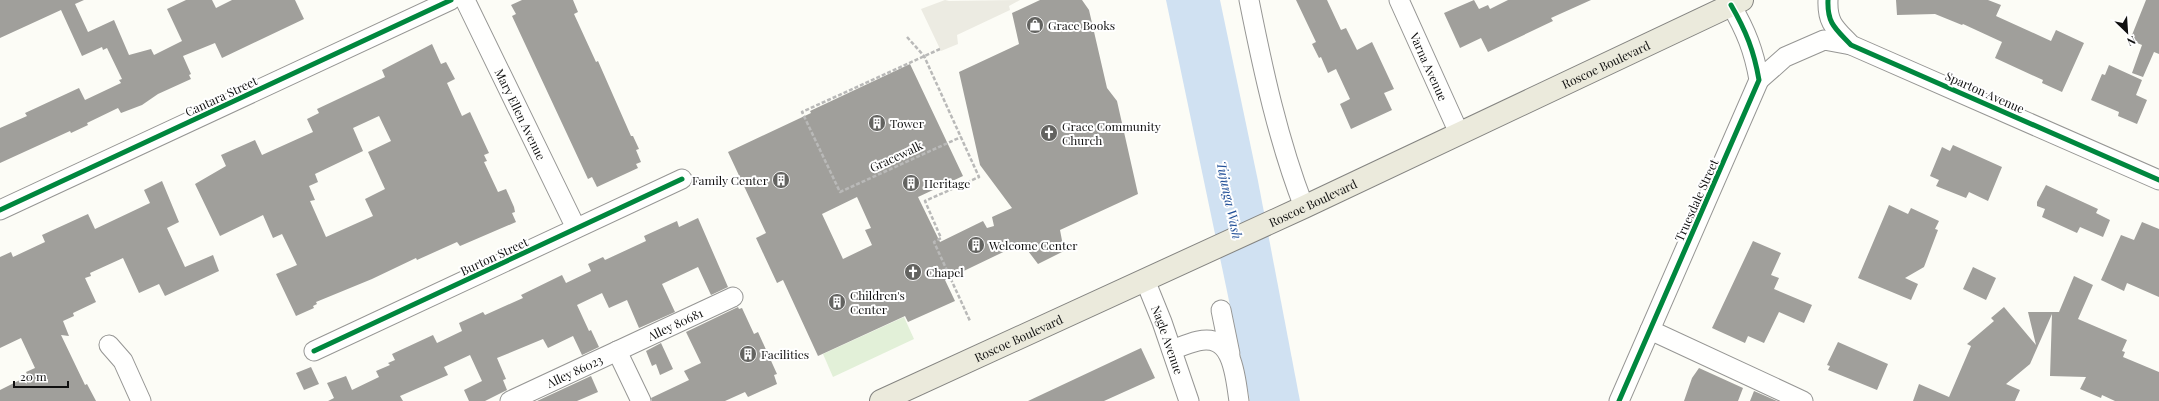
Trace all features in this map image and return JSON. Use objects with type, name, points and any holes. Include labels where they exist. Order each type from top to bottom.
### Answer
[{"type":"main road","name":"Roscoe Boulevard","points":[[881,401],[1215,248],[1737,2]]},
{"type":"street","name":"Cantara Street","points":[[0,210],[451,0]]},
{"type":"street","name":"Mary Ellen Avenue","points":[[465,0],[576,228]]},
{"type":"street","points":[[1249,0],[1258,47],[1298,209]]},
{"type":"street","name":"Varna Avenue","points":[[1399,0],[1459,133]]},
{"type":"street","name":"Sparton Avenue","points":[[1828,0],[1828,13],[1832,26],[1851,45],[2159,180]]},
{"type":"street","points":[[1737,2],[1754,54],[1759,80]]},
{"type":"street","points":[[1759,80],[1785,57],[1824,40],[1851,45]]},
{"type":"street","name":"Truesdale Street","points":[[1619,401],[1759,80]]},
{"type":"street","name":"Burton Street","points":[[314,350],[682,179]]},
{"type":"street","name":"Nagle Avenue","points":[[1145,280],[1172,350],[1189,401]]},
{"type":"street","name":"Alley 80681","points":[[617,351],[733,297]]},
{"type":"street","points":[[1221,310],[1239,401]]},
{"type":"street","points":[[1650,330],[1803,401]]},
{"type":"street","points":[[1172,350],[1200,341],[1211,340],[1222,344],[1230,354]]},
{"type":"street","points":[[109,345],[123,361],[142,401]]},
{"type":"street","points":[[617,351],[641,401]]},
{"type":"street","name":"Alley 86023","points":[[510,401],[617,351]]},
{"type":"path","points":[[907,37],[924,56],[979,177],[925,201],[942,238],[934,242],[970,321]]},
{"type":"path","points":[[924,56],[940,49]]},
{"type":"green space","points":[[904,317],[914,339],[833,377],[823,354]]},
{"type":"shaded area","points":[[945,0],[1020,0],[1009,6],[1010,10],[957,35],[958,44],[941,51],[921,9]]},
{"type":"water","name":"Tujunga Wash","points":[[1166,0],[1220,0],[1258,181],[1300,401],[1250,401]]},
{"type":"building","points":[[0,0],[84,0],[75,4],[88,32],[114,20],[129,55],[151,49],[154,55],[182,41],[167,9],[186,0],[212,0],[216,8],[232,0],[295,0],[304,19],[222,58],[215,43],[183,56],[191,74],[189,75],[191,79],[158,94],[142,105],[121,113],[118,108],[87,123],[88,125],[71,133],[70,131],[0,163],[0,128],[27,116],[25,113],[79,88],[85,100],[121,83],[119,80],[122,79],[107,48],[103,50],[102,47],[82,56],[61,10],[0,38]]},
{"type":"building","points":[[522,0],[573,0],[578,12],[574,14],[596,62],[598,61],[631,136],[633,136],[639,149],[636,150],[641,162],[636,164],[638,168],[597,187],[592,177],[588,179],[512,16],[516,14],[511,5]]},
{"type":"building","points":[[1040,0],[1082,0],[1089,10],[1107,88],[1117,101],[1138,194],[1060,230],[1064,251],[1038,264],[1022,243],[945,280],[955,301],[908,322],[905,316],[818,356],[783,280],[777,283],[756,238],[766,233],[728,152],[811,113],[810,111],[910,64],[963,176],[918,197],[940,242],[983,221],[987,228],[994,226],[992,217],[1012,208],[980,165],[959,72],[1019,44],[1012,13]],"holes":[[[857,197],[871,228],[865,230],[872,245],[843,259],[822,214]]]},
{"type":"building","points":[[1296,0],[1327,0],[1341,30],[1346,28],[1357,50],[1372,42],[1394,89],[1384,93],[1392,110],[1351,129],[1340,104],[1350,99],[1336,69],[1328,73],[1321,57],[1319,58],[1312,44],[1316,42]]},
{"type":"building","points":[[1474,0],[1479,9],[1488,5],[1490,9],[1508,0],[1591,0],[1551,18],[1553,21],[1488,52],[1481,38],[1460,48],[1444,13]]},
{"type":"building","points":[[1896,0],[1988,0],[2001,5],[1996,16],[2051,41],[2056,30],[2084,43],[2062,92],[2042,83],[2043,80],[1995,58],[2002,42],[1963,24],[1962,25],[1935,14],[1897,15]]},
{"type":"building","points":[[2146,0],[2159,0],[2159,54],[2154,52],[2143,77],[2132,73],[2142,45],[2130,40]]},
{"type":"building","points":[[432,44],[441,64],[446,62],[455,79],[447,83],[462,116],[470,112],[489,153],[484,155],[487,161],[484,162],[498,192],[506,189],[514,207],[515,212],[512,213],[516,222],[460,246],[457,242],[417,260],[416,258],[372,279],[316,302],[317,304],[313,306],[314,308],[296,316],[276,274],[297,265],[282,234],[273,238],[263,215],[220,236],[195,184],[226,166],[221,155],[255,140],[262,155],[313,132],[307,119],[319,113],[317,109],[385,77],[382,70]],"holes":[[[379,116],[391,141],[368,152],[385,189],[365,199],[373,216],[326,237],[310,201],[315,200],[309,186],[318,182],[315,174],[363,151],[353,128]]]},
{"type":"building","points":[[2109,65],[2142,80],[2136,95],[2147,100],[2137,124],[2118,116],[2119,112],[2091,100],[2102,74],[2105,75]]},
{"type":"building","points":[[1953,145],[2002,167],[1988,201],[1969,192],[1966,198],[1936,186],[1939,180],[1930,176],[1942,147],[1950,151]]},
{"type":"building","points":[[162,181],[179,222],[167,228],[185,267],[213,255],[219,271],[165,296],[159,284],[139,293],[123,258],[90,273],[91,276],[85,278],[96,302],[73,313],[74,316],[63,321],[69,336],[61,335],[85,385],[87,384],[96,401],[0,401],[0,390],[28,376],[26,372],[35,368],[21,338],[0,348],[0,257],[11,252],[13,257],[45,242],[42,235],[88,214],[95,229],[150,203],[144,190]]},
{"type":"building","points":[[2046,185],[2098,209],[2096,213],[2110,220],[2103,237],[2080,227],[2077,233],[2042,217],[2045,209],[2037,206],[2037,202]]},
{"type":"building","points":[[1889,205],[1908,214],[1911,208],[1939,221],[1935,229],[1938,230],[1924,267],[1905,278],[1918,284],[1911,300],[1858,278]]},
{"type":"building","points":[[698,218],[728,287],[711,295],[698,267],[662,284],[675,312],[639,328],[627,300],[609,308],[602,293],[577,305],[589,331],[591,330],[599,347],[582,355],[573,336],[548,348],[543,339],[497,358],[506,379],[503,380],[507,390],[485,401],[469,401],[464,390],[482,381],[470,355],[444,367],[448,375],[400,396],[403,401],[328,401],[334,398],[327,383],[346,376],[352,390],[379,377],[376,371],[390,365],[388,363],[395,360],[392,354],[433,335],[437,343],[462,331],[459,323],[483,312],[485,315],[523,298],[521,295],[562,275],[566,283],[591,271],[588,264],[603,257],[605,260],[646,241],[644,236],[677,221],[679,227]]},
{"type":"building","points":[[2142,222],[2159,229],[2159,297],[2127,283],[2124,291],[2101,280],[2121,235],[2134,240]]},
{"type":"building","points":[[1753,241],[1781,253],[1771,275],[1779,278],[1774,289],[1812,305],[1804,323],[1779,312],[1764,343],[1748,336],[1745,343],[1712,328]]},
{"type":"building","points":[[1973,267],[1996,278],[1986,300],[1963,289]]},
{"type":"building","points":[[2074,276],[2093,285],[2078,319],[2127,340],[2122,351],[2125,352],[2123,357],[2159,372],[2159,401],[2115,401],[2102,395],[2101,398],[2080,389],[2086,377],[2050,376],[2052,314],[2030,364],[2006,384],[2020,390],[2015,401],[1913,401],[1919,384],[1949,397],[1971,346],[1967,344],[1994,321],[1991,318],[2004,307],[2036,345],[2028,312],[2059,312]]},
{"type":"building","points":[[738,307],[739,309],[742,308],[754,334],[758,332],[777,374],[774,375],[777,384],[748,397],[745,392],[725,401],[652,401],[651,398],[689,380],[684,371],[701,363],[686,332]]},
{"type":"building","points":[[1838,342],[1888,364],[1877,390],[1828,370],[1830,366],[1827,365]]},
{"type":"building","points":[[661,343],[673,369],[660,375],[656,364],[652,366],[646,351]]},
{"type":"building","points":[[1141,348],[1155,378],[1104,401],[1028,401]]},
{"type":"building","points":[[311,367],[319,384],[304,390],[296,373]]},
{"type":"building","points":[[1699,368],[1743,388],[1738,401],[1684,401],[1692,378]]},
{"type":"building","points":[[591,376],[598,392],[577,401],[537,401]]},
{"type":"building","points":[[1754,391],[1777,401],[1750,401]]},
{"type":"cycle path","points":[[0,210],[451,0]]},
{"type":"cycle path","points":[[1828,0],[1831,21],[1851,45],[2159,180]]},
{"type":"cycle path","points":[[1619,401],[1759,80],[1749,41],[1731,5]]},
{"type":"cycle path","points":[[314,351],[682,179]]},
{"type":"place","name":"Grace Books","points":[[1035,25]]},
{"type":"place","name":"Tower","points":[[877,123]]},
{"type":"place","name":"Grace Community Church","points":[[1049,133]]},
{"type":"place","name":"Family Center","points":[[781,180]]},
{"type":"place","name":"Heritage","points":[[911,183]]},
{"type":"place","name":"Welcome Center","points":[[976,245]]},
{"type":"place","name":"Chapel","points":[[913,272]]},
{"type":"place","name":"Children's Center","points":[[837,302]]},
{"type":"place","name":"Facilities","points":[[748,354]]}]
